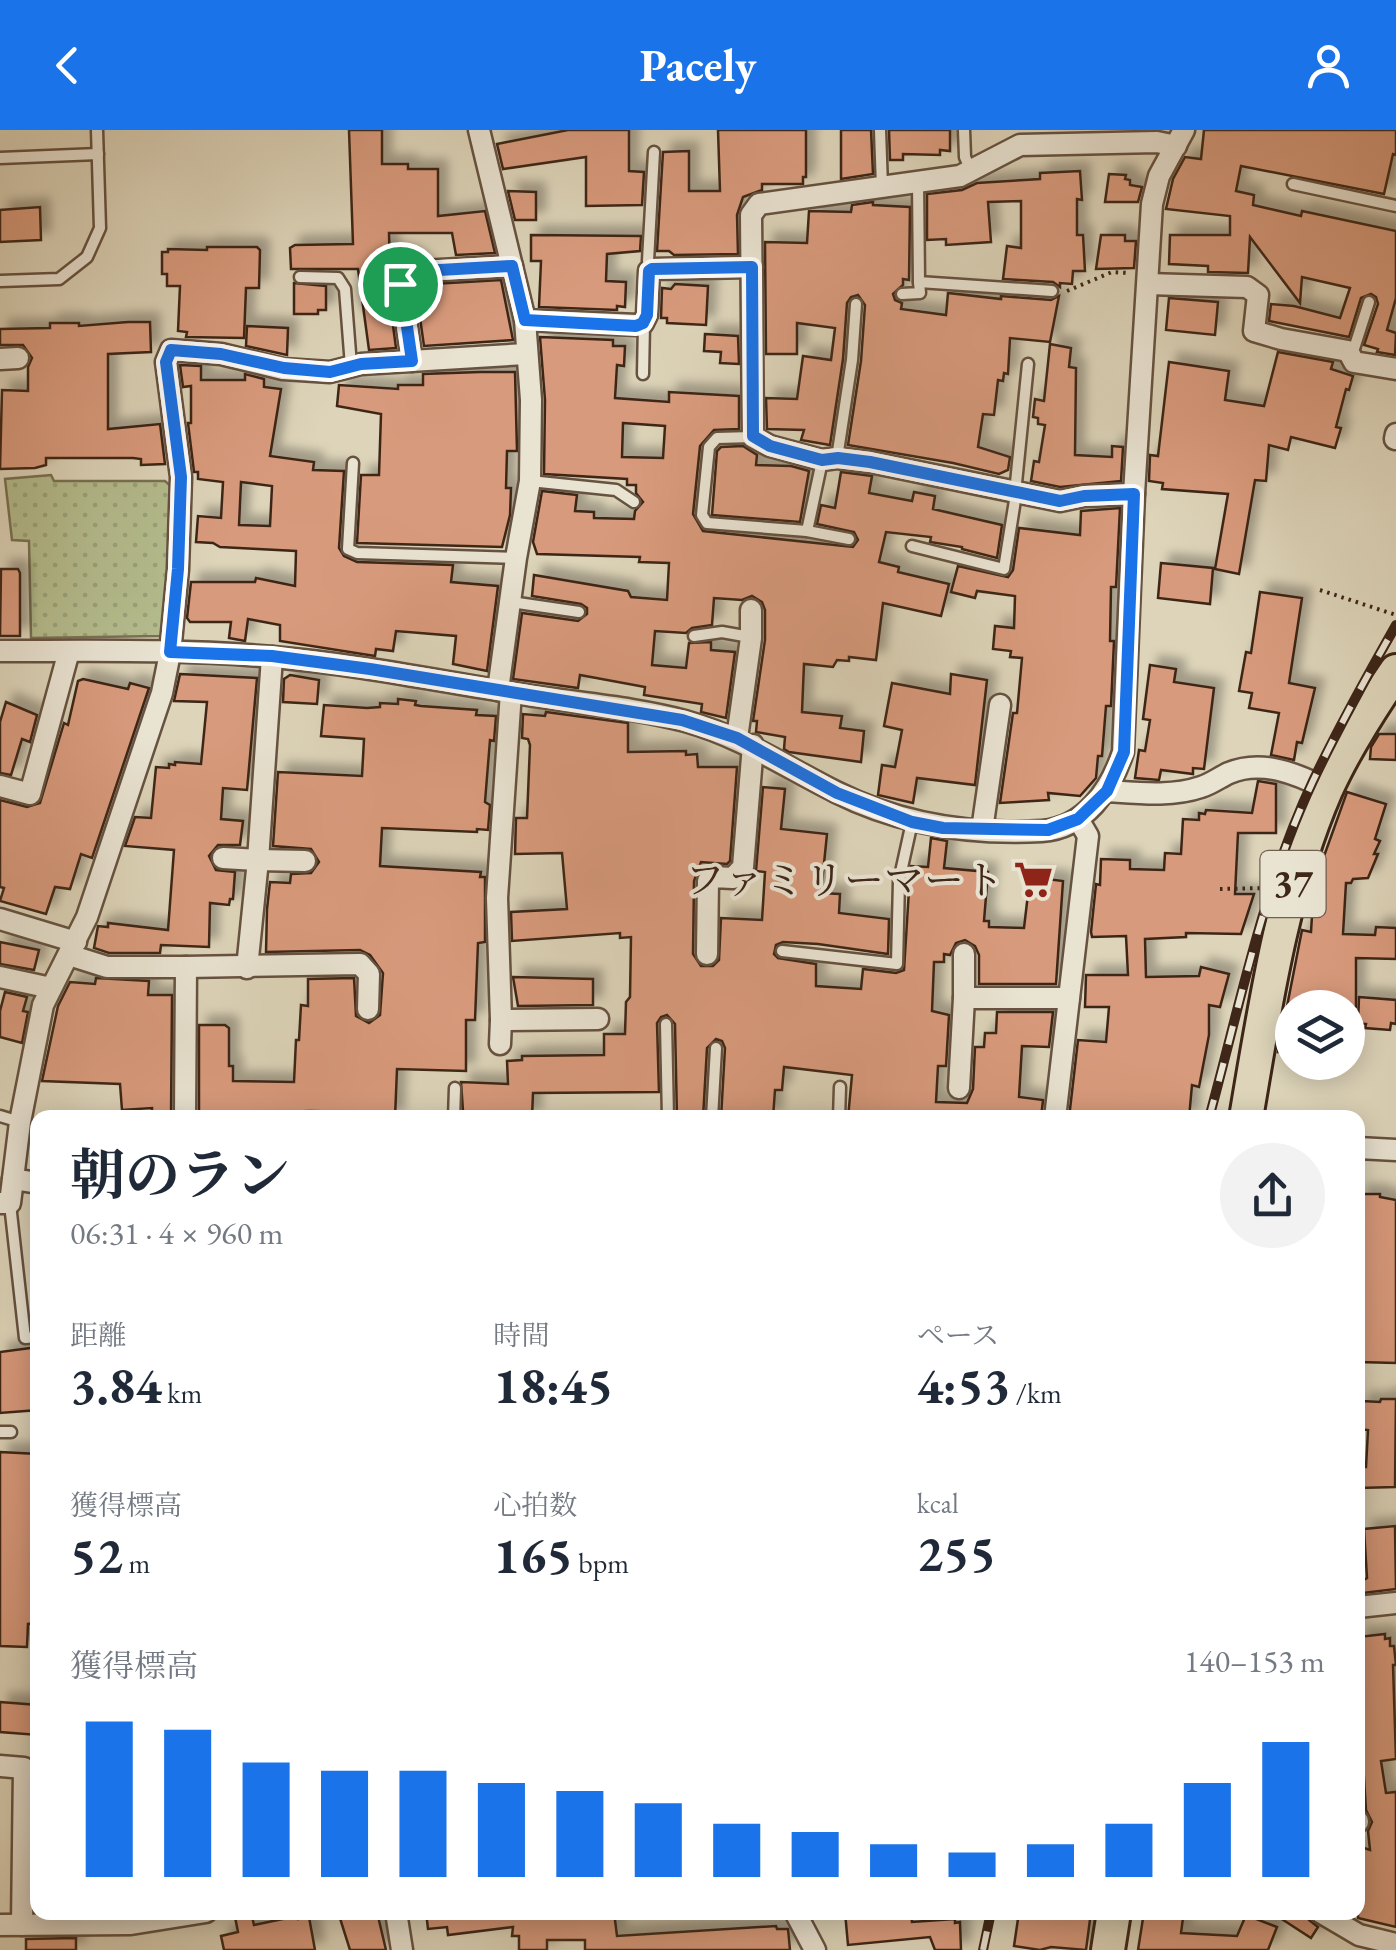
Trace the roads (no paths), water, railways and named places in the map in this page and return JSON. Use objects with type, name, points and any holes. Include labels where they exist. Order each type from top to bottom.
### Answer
[{"type":"main road","name":"37","points":[[1247,1110],[1279,936],[1292,888],[1327,790],[1368,713],[1396,671]]},
{"type":"main road","points":[[1108,1950],[1113,1920]]},
{"type":"street","points":[[479,130],[525,320],[531,400],[530,480],[516,558],[504,692],[497,898],[500,1044]]},
{"type":"street","points":[[1134,494],[1060,501],[830,459],[770,446],[753,436],[752,216],[759,204],[971,172],[1004,151],[1020,146],[1180,138]]},
{"type":"street","points":[[0,651],[272,656],[504,692],[682,720],[745,742],[837,793],[912,822],[982,830],[1048,830],[1078,819],[1107,791],[1124,752],[1134,494],[1152,204],[1159,176],[1180,138]]},
{"type":"street","points":[[412,361],[405,313],[398,301],[404,272],[512,266]]},
{"type":"street","points":[[525,320],[636,326],[643,323],[652,269],[752,267]]},
{"type":"street","points":[[1148,278],[1247,286],[1258,294],[1254,331],[1281,340],[1348,351],[1354,362],[1396,369]]},
{"type":"street","points":[[5,1203],[13,1179],[10,1119],[43,1005],[88,918],[162,693],[170,652],[181,477],[166,362],[171,350],[330,372],[412,361],[526,354]]},
{"type":"street","points":[[707,954],[708,881],[712,877],[733,878],[743,867],[751,610]]},
{"type":"street","points":[[0,786],[30,794],[69,651]]},
{"type":"street","points":[[246,968],[272,656]]},
{"type":"street","points":[[982,830],[1000,705]]},
{"type":"street","points":[[1107,791],[1173,793],[1201,787],[1252,766],[1275,769],[1327,790]]},
{"type":"street","points":[[1056,1110],[1088,836],[1078,819]]},
{"type":"street","points":[[223,858],[305,861]]},
{"type":"street","points":[[0,919],[107,967],[360,964],[369,974],[368,1009]]},
{"type":"street","points":[[959,1088],[964,954]]},
{"type":"street","points":[[184,1110],[186,967]]},
{"type":"street","points":[[0,977],[51,988]]},
{"type":"street","points":[[964,998],[1069,998]]},
{"type":"street","points":[[501,1020],[598,1019]]},
{"type":"street","points":[[1365,1148],[1396,1150]]},
{"type":"street","points":[[13,1179],[30,1182]]},
{"type":"street","points":[[1365,1606],[1396,1604]]},
{"type":"street","points":[[0,1766],[24,1768],[22,1925]]},
{"type":"street","points":[[0,1925],[132,1924],[157,1920]]},
{"type":"street","points":[[397,1920],[402,1950]]},
{"type":"street","points":[[799,1920],[816,1950]]},
{"type":"street","points":[[1334,1920],[1359,1935],[1396,1944]]},
{"type":"lane","points":[[0,281],[58,279],[87,257],[100,228],[97,130]]},
{"type":"lane","points":[[880,130],[882,188]]},
{"type":"lane","points":[[964,130],[964,157],[971,172]]},
{"type":"lane","points":[[652,269],[648,261],[654,152]]},
{"type":"lane","points":[[0,158],[98,154]]},
{"type":"lane","points":[[902,294],[920,294],[918,182]]},
{"type":"lane","points":[[1293,184],[1396,206]]},
{"type":"lane","points":[[300,277],[338,278],[345,289],[351,367]]},
{"type":"lane","points":[[919,282],[1052,290]]},
{"type":"lane","points":[[1352,356],[1369,302]]},
{"type":"lane","points":[[807,531],[830,459],[852,360],[856,304]]},
{"type":"lane","points":[[643,323],[644,374]]},
{"type":"lane","points":[[912,546],[1004,569],[1016,494],[1028,364]]},
{"type":"lane","points":[[753,436],[717,438],[708,448],[702,515],[707,523],[849,538]]},
{"type":"lane","points":[[353,463],[348,549],[357,553],[516,558]]},
{"type":"lane","points":[[530,480],[616,490],[634,502]]},
{"type":"lane","points":[[511,602],[579,612]]},
{"type":"lane","points":[[694,636],[722,632],[751,638]]},
{"type":"lane","points":[[782,951],[897,964],[898,881],[912,822]]},
{"type":"lane","points":[[666,1024],[668,1110]]},
{"type":"lane","points":[[712,1110],[716,1048]]},
{"type":"lane","points":[[839,1110],[840,1087]]},
{"type":"lane","points":[[454,1110],[455,1088]]},
{"type":"lane","points":[[5,1203],[24,1338],[30,1337]]},
{"type":"railway","points":[[1211,1110],[1254,947],[1295,821],[1332,741],[1396,625]]},
{"type":"railway","points":[[983,1950],[989,1920]]},
{"type":"place","name":"ファミリーマート","points":[[1034,880]]}]
